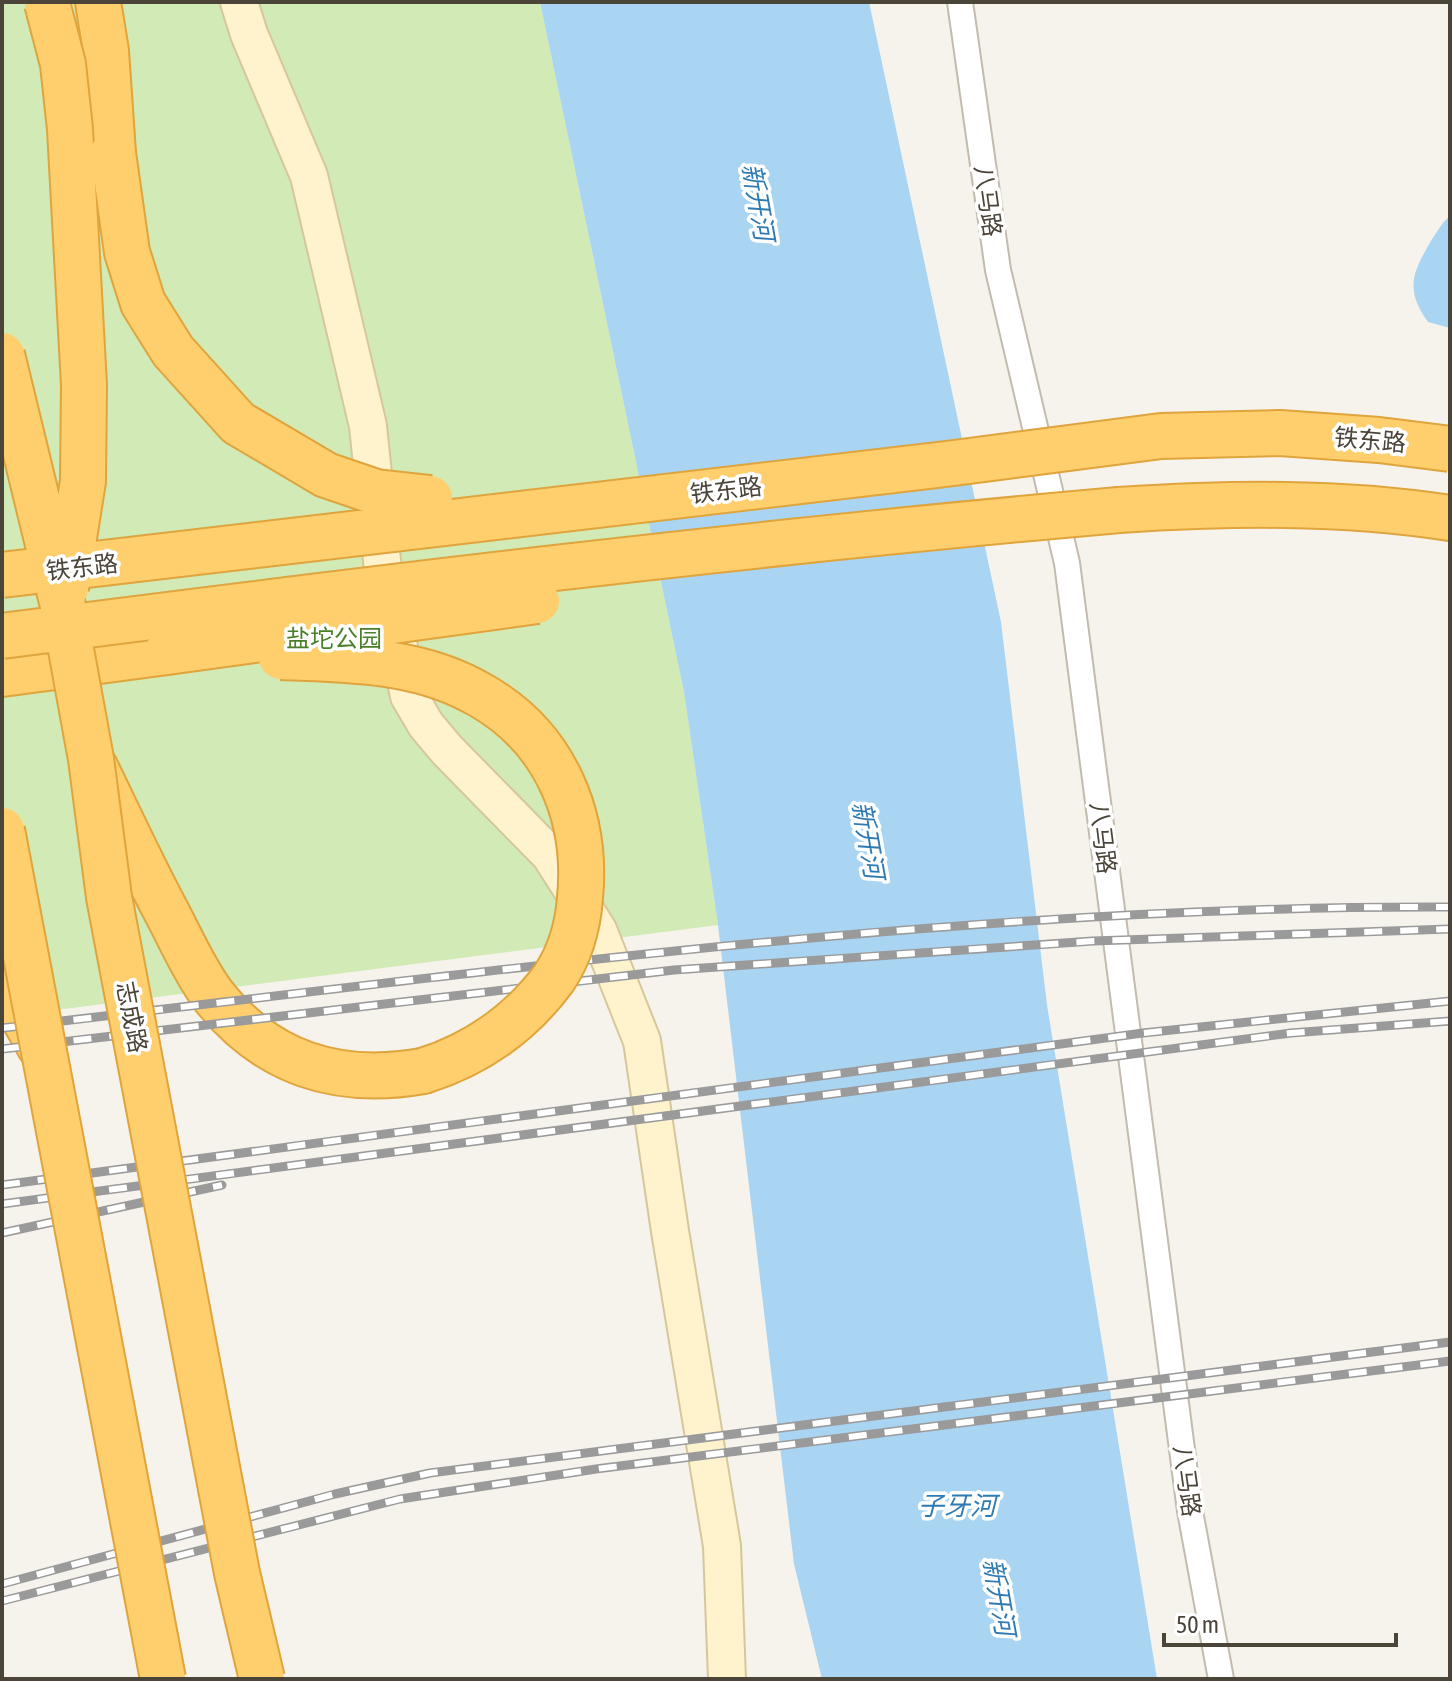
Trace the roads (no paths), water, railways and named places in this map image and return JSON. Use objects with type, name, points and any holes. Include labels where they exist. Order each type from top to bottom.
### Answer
[{"type":"highway","points":[[47,2],[63,64],[70,129],[84,385],[83,481],[63,606]]},
{"type":"highway","points":[[98,2],[106,51],[113,153],[127,252],[143,303],[173,351],[238,423],[326,475],[376,492],[430,498]]},
{"type":"highway","name":"志成路","points":[[2,355],[63,606],[91,759],[112,912],[237,1573],[262,1679]]},
{"type":"highway","name":"铁东路","points":[[2,575],[1161,436],[1280,433],[1450,449]]},
{"type":"highway","points":[[2,545],[940,438],[1055,434],[1161,436]]},
{"type":"highway","points":[[7,665],[248,604],[937,526],[1214,505],[1312,505],[1450,518]]},
{"type":"highway","points":[[7,665],[167,652],[546,600],[916,556],[1119,510]]},
{"type":"highway","points":[[91,759],[199,975],[213,995],[250,1032],[301,1063],[329,1072],[369,1078],[423,1071],[456,1061],[484,1046],[511,1025],[555,976],[578,920],[582,883],[581,843],[574,809],[558,774],[515,720],[484,696],[462,685],[407,667],[352,659],[167,652]]},
{"type":"highway","points":[[2,830],[163,1679]]},
{"type":"highway","points":[[2,980],[46,1059]]},
{"type":"street","points":[[239,2],[249,34],[309,176],[368,426],[383,570],[409,696],[426,725],[447,750],[550,855],[598,930],[642,1041],[722,1546],[727,1679]]},
{"type":"street","name":"八马路","points":[[960,2],[998,270],[1067,563],[1190,1511],[1221,1679]]},
{"type":"water","name":"子牙河","points":[[540,2],[869,2],[1001,622],[1047,1005],[1157,1679],[822,1679],[794,1564],[718,925],[684,692]]},
{"type":"water","points":[[1450,216],[1450,328],[1428,322],[1416,300],[1414,282],[1424,252]]},
{"type":"railway","points":[[2,1028],[544,965],[906,930],[1087,917],[1268,909],[1450,907]]},
{"type":"railway","points":[[2,1049],[674,970],[1093,941],[1450,929]]},
{"type":"railway","points":[[2,1185],[1143,1033],[1450,1001]]},
{"type":"railway","points":[[2,1204],[1291,1033],[1450,1021]]},
{"type":"railway","points":[[2,1233],[222,1185]]},
{"type":"railway","points":[[2,1584],[335,1494],[430,1473],[1450,1342]]},
{"type":"railway","points":[[2,1601],[400,1499],[596,1469],[1450,1361]]},
{"type":"water label","name":"新开河","points":[[758,202]]},
{"type":"water label","name":"新开河","points":[[868,840]]},
{"type":"water label","name":"新开河","points":[[999,1597]]},
{"type":"park label","name":"盐坨公园","points":[[334,638]]}]
